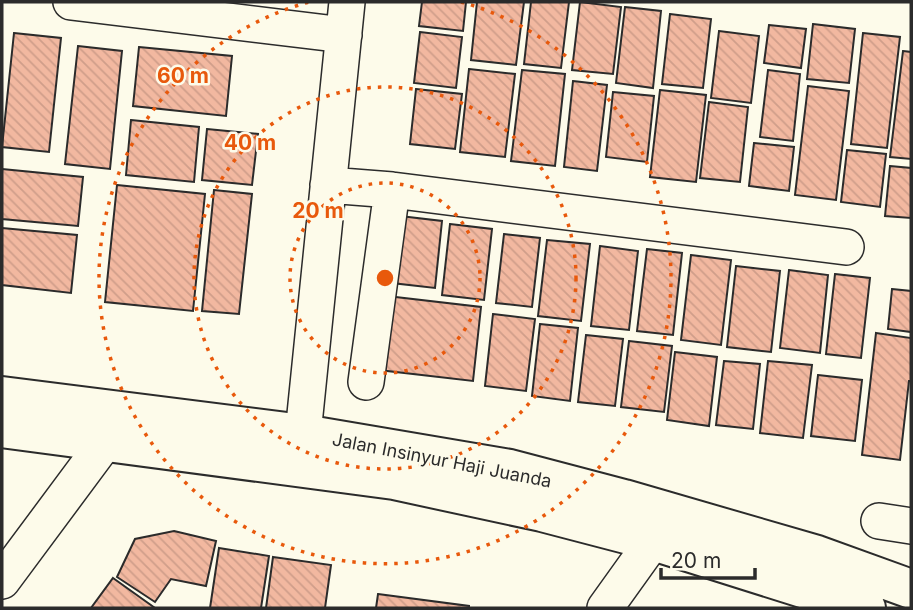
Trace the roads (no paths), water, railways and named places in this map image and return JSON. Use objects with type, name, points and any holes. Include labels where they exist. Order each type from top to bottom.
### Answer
[{"type":"main road","name":"Jalan Insinyur Haji Juanda","points":[[2,396],[303,434],[510,469],[817,555],[911,589]]},
{"type":"main road","name":"Jalan Insinyur Haji Juanda","points":[[2,428],[394,480],[542,512],[653,541],[866,608]]},
{"type":"street","points":[[71,2],[345,18],[303,434]]},
{"type":"street","points":[[328,184],[846,247]]},
{"type":"street","points":[[366,382],[392,190]]},
{"type":"street","points":[[2,581],[106,441]]},
{"type":"street","points":[[605,608],[653,541]]}]
